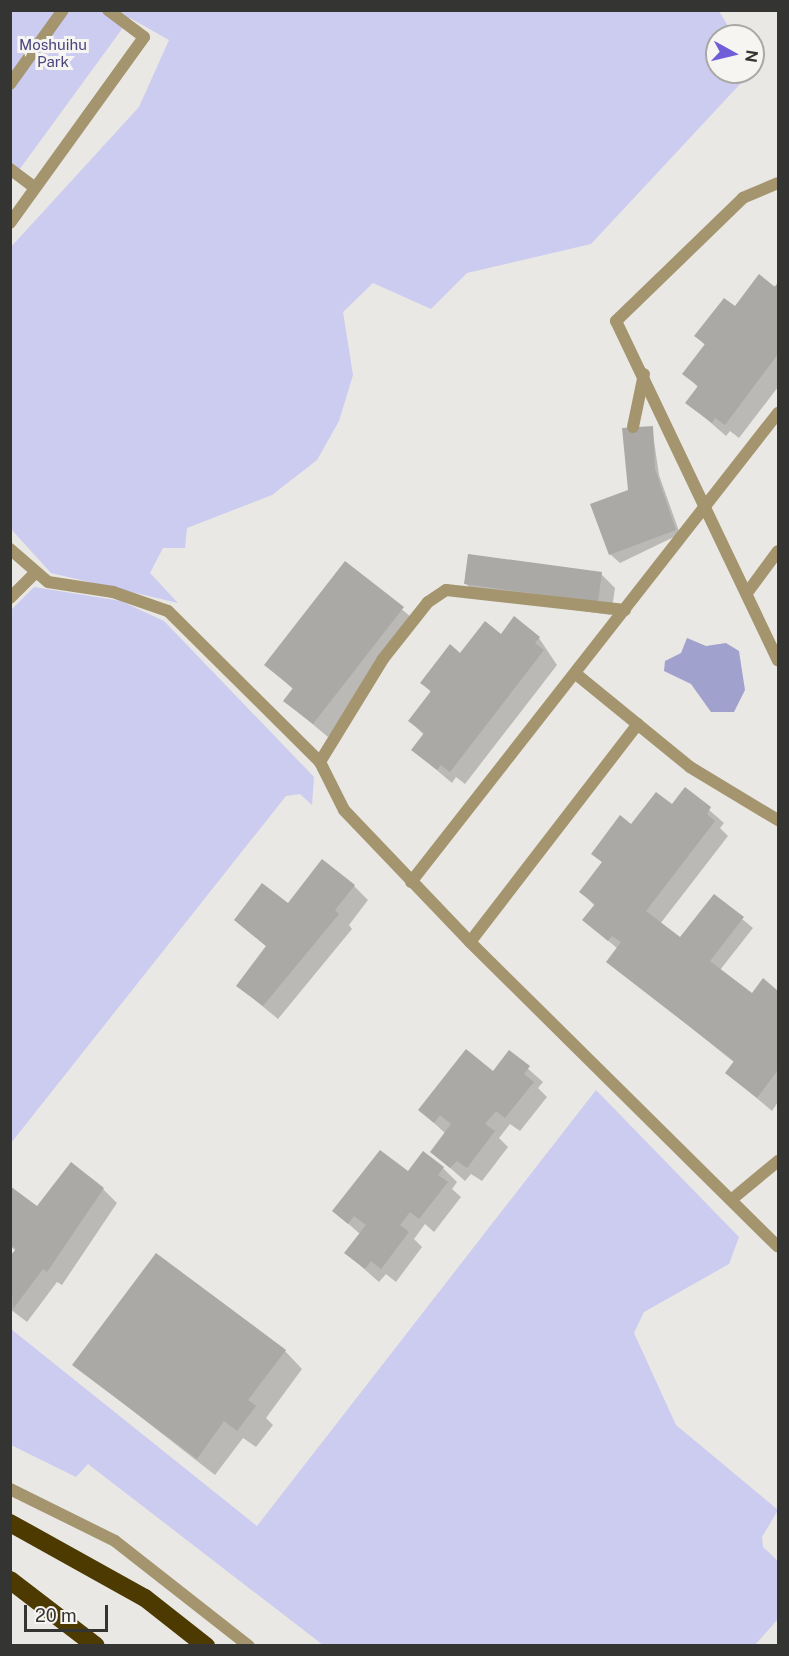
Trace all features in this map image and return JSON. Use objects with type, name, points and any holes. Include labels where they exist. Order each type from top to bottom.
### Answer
[{"type":"highway","points":[[12,1523],[145,1598],[206,1646]]},
{"type":"highway","points":[[10,1580],[96,1646]]},
{"type":"street","points":[[10,84],[63,10]]},
{"type":"street","points":[[10,223],[144,37],[108,10]]},
{"type":"street","points":[[10,169],[35,188]]},
{"type":"street","points":[[778,183],[743,198],[615,321],[644,374],[778,660]]},
{"type":"street","points":[[633,427],[644,374]]},
{"type":"street","points":[[411,882],[778,414]]},
{"type":"street","points":[[10,549],[33,574],[48,582],[134,597],[168,610],[320,762],[344,810],[411,882],[778,1244]]},
{"type":"street","points":[[747,593],[778,551]]},
{"type":"street","points":[[10,598],[33,574]]},
{"type":"street","points":[[320,762],[383,660],[428,602],[446,590],[625,610]]},
{"type":"street","points":[[576,674],[690,767],[778,820]]},
{"type":"street","points":[[470,942],[638,724]]},
{"type":"street","points":[[731,1200],[778,1161]]},
{"type":"street","points":[[10,1489],[115,1541],[249,1646]]},
{"type":"green space","name":"Moshuihu Park","points":[[11,11],[719,11],[727,24],[705,24],[705,84],[740,84],[591,244],[467,273],[431,309],[373,283],[343,312],[353,375],[339,421],[317,460],[272,495],[187,528],[185,548],[163,548],[150,573],[178,603],[51,573],[11,529],[10,248],[139,107],[169,40],[130,18],[11,181]]},
{"type":"green space","points":[[34,587],[121,601],[164,621],[314,777],[312,805],[300,794],[286,796],[11,1143],[10,611]]},
{"type":"green space","points":[[596,1090],[739,1237],[729,1264],[644,1312],[634,1333],[676,1425],[778,1510],[762,1537],[763,1547],[778,1561],[778,1619],[755,1645],[323,1645],[88,1464],[76,1477],[11,1445],[11,1329],[257,1526]]},
{"type":"shaded area","points":[[687,638],[706,646],[726,643],[739,651],[745,690],[734,712],[711,712],[691,684],[664,671],[665,661],[681,653]]},
{"type":"building","points":[[759,274],[775,287],[778,282],[778,354],[725,425],[715,418],[712,423],[685,403],[698,386],[682,374],[705,344],[694,336],[724,298],[735,306]]},
{"type":"building","points":[[653,426],[655,469],[676,530],[609,555],[590,504],[628,490],[622,428]]},
{"type":"building","points":[[468,554],[602,572],[598,602],[464,584]]},
{"type":"building","points":[[345,561],[404,607],[313,724],[283,701],[293,688],[264,665]]},
{"type":"building","points":[[514,616],[540,637],[535,643],[544,650],[450,772],[441,765],[437,770],[411,750],[424,733],[408,721],[431,691],[420,683],[450,644],[460,653],[485,621],[501,634]]},
{"type":"building","points":[[685,787],[711,807],[707,814],[715,821],[646,911],[680,937],[714,894],[744,917],[710,961],[752,993],[763,978],[778,991],[778,1070],[757,1098],[725,1073],[734,1061],[606,962],[621,942],[612,936],[608,941],[582,920],[595,904],[579,892],[602,862],[591,854],[620,815],[631,824],[656,792],[672,804]]},
{"type":"building","points":[[322,859],[355,885],[335,910],[339,914],[263,1006],[236,986],[266,946],[234,920],[262,883],[288,903]]},
{"type":"building","points":[[466,1049],[493,1071],[509,1050],[530,1066],[524,1074],[534,1082],[505,1118],[496,1111],[485,1124],[495,1131],[467,1168],[457,1161],[450,1168],[430,1152],[451,1124],[440,1115],[434,1123],[418,1110]]},
{"type":"building","points":[[380,1150],[408,1171],[423,1151],[444,1167],[438,1175],[448,1182],[419,1219],[410,1212],[400,1225],[409,1232],[381,1269],[371,1261],[365,1269],[344,1253],[366,1225],[354,1216],[348,1224],[332,1211]]},
{"type":"building","points":[[71,1162],[104,1188],[47,1272],[43,1269],[13,1309],[10,1256],[16,1249],[10,1244],[10,1186],[37,1206]]},
{"type":"building","points":[[156,1253],[286,1350],[248,1400],[256,1406],[237,1431],[224,1421],[197,1459],[72,1365]]}]
